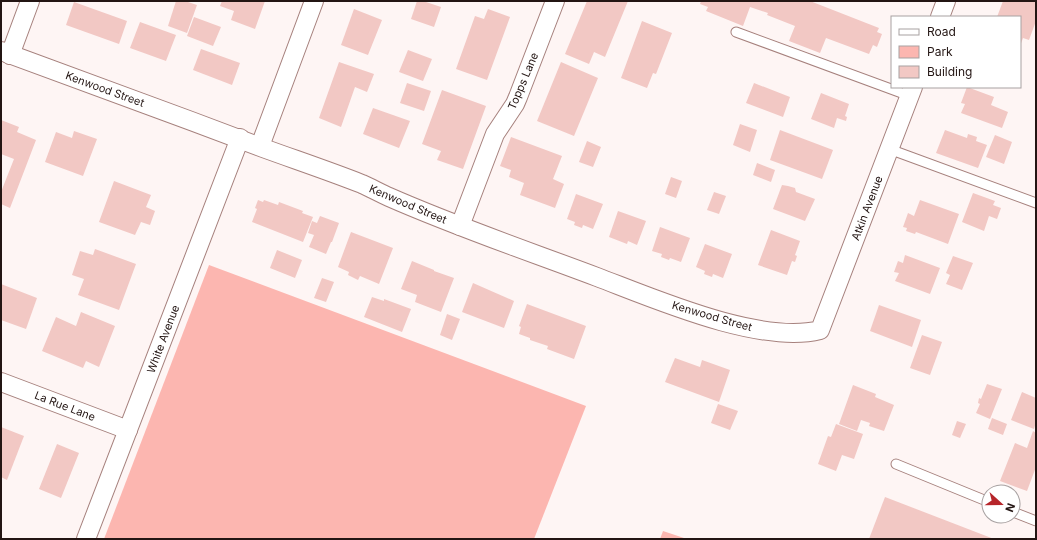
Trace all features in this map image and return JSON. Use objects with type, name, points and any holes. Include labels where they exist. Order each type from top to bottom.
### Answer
[{"type":"street","points":[[6,53],[30,1]]},
{"type":"street","points":[[260,146],[314,1]]},
{"type":"street","name":"Topps Lane","points":[[460,226],[495,134],[515,104],[555,1]]},
{"type":"street","points":[[940,16],[946,1]]},
{"type":"street","name":"Kenwood Street","points":[[6,53],[362,184],[460,226],[667,303],[717,320],[758,329],[775,332],[808,333],[820,330]]},
{"type":"street","name":"Atkin Avenue","points":[[820,330],[912,91]]},
{"type":"street","name":"White Avenue","points":[[86,539],[240,138]]},
{"type":"street","name":"La Rue Lane","points":[[1,382],[128,430]]},
{"type":"lane","points":[[736,32],[891,84]]},
{"type":"lane","points":[[890,149],[1036,203]]},
{"type":"lane","points":[[896,464],[981,499]]},
{"type":"lane","points":[[1021,515],[1036,521]]},
{"type":"green space","points":[[209,265],[586,406],[534,539],[104,539]]},
{"type":"green space","points":[[663,531],[687,539],[660,539]]},
{"type":"building","points":[[176,1],[185,1],[197,5],[187,33],[168,26]]},
{"type":"building","points":[[222,1],[265,1],[255,29],[231,20],[234,11],[220,6]]},
{"type":"building","points":[[417,1],[423,1],[441,7],[434,27],[411,19]]},
{"type":"building","points":[[587,1],[628,1],[605,57],[594,52],[589,64],[565,54]]},
{"type":"building","points":[[701,1],[810,1],[879,28],[877,32],[882,34],[877,47],[873,45],[869,54],[826,38],[820,53],[789,41],[795,26],[767,15],[768,13],[750,7],[743,26],[706,11],[708,7],[700,4]]},
{"type":"building","points":[[1003,1],[1036,1],[1036,21],[1029,40],[1023,38],[1021,43],[1021,16],[997,16]]},
{"type":"building","points":[[74,2],[127,21],[119,44],[66,25]]},
{"type":"building","points":[[354,9],[382,20],[368,55],[341,45]]},
{"type":"building","points":[[488,9],[510,17],[487,80],[456,69],[475,16],[484,19]]},
{"type":"building","points":[[194,17],[221,27],[213,46],[187,36]]},
{"type":"building","points":[[642,21],[672,33],[656,74],[653,73],[647,88],[621,78]]},
{"type":"building","points":[[140,22],[176,35],[166,61],[130,48]]},
{"type":"building","points":[[201,49],[240,63],[232,85],[193,70]]},
{"type":"building","points":[[408,50],[432,59],[423,81],[399,72]]},
{"type":"building","points":[[339,62],[374,74],[367,92],[355,87],[341,127],[319,118]]},
{"type":"building","points":[[561,62],[598,78],[574,136],[537,121]]},
{"type":"building","points":[[407,83],[431,91],[424,111],[400,103]]},
{"type":"building","points":[[754,83],[790,97],[783,117],[746,103]]},
{"type":"building","points":[[967,88],[994,97],[991,105],[1008,112],[1002,128],[961,113],[965,104],[961,103]]},
{"type":"building","points":[[442,90],[486,106],[463,169],[437,160],[441,151],[422,144]]},
{"type":"building","points":[[821,93],[849,104],[845,116],[847,117],[846,121],[837,118],[834,128],[811,119]]},
{"type":"building","points":[[373,108],[410,121],[399,148],[363,134]]},
{"type":"building","points":[[1,120],[19,127],[17,132],[36,140],[10,208],[1,204],[1,192],[14,159],[1,154]]},
{"type":"building","points":[[740,124],[757,130],[750,152],[733,145]]},
{"type":"building","points":[[780,130],[833,150],[822,179],[770,160]]},
{"type":"building","points":[[945,130],[967,138],[968,134],[977,137],[976,141],[987,145],[978,168],[936,153]]},
{"type":"building","points":[[74,131],[97,139],[83,176],[45,162],[56,132],[72,138]]},
{"type":"building","points":[[995,135],[1012,142],[1004,164],[986,157]]},
{"type":"building","points":[[511,137],[562,156],[553,179],[564,184],[555,208],[520,195],[524,183],[509,177],[511,170],[500,166]]},
{"type":"building","points":[[587,141],[601,147],[593,167],[579,162]]},
{"type":"building","points":[[757,163],[775,170],[771,182],[753,175]]},
{"type":"building","points":[[671,177],[682,181],[676,198],[665,194]]},
{"type":"building","points":[[114,181],[151,195],[146,207],[155,211],[150,225],[141,222],[135,235],[99,222]]},
{"type":"building","points":[[782,185],[795,188],[796,192],[815,199],[805,221],[773,209]]},
{"type":"building","points":[[714,192],[726,196],[719,214],[707,210]]},
{"type":"building","points":[[973,193],[995,201],[993,205],[1001,208],[997,219],[989,216],[984,231],[962,222]]},
{"type":"building","points":[[576,194],[603,204],[593,229],[583,225],[582,228],[574,225],[575,222],[567,219]]},
{"type":"building","points":[[258,200],[263,202],[264,200],[278,205],[279,202],[303,211],[302,213],[313,217],[303,242],[252,222],[257,209],[255,208]]},
{"type":"building","points":[[920,200],[959,214],[948,244],[916,232],[915,234],[906,231],[907,228],[903,227],[908,213],[914,216]]},
{"type":"building","points":[[618,211],[646,221],[637,245],[628,241],[627,244],[609,237]]},
{"type":"building","points":[[320,216],[339,223],[326,254],[309,247],[314,235],[308,233],[312,221],[317,223]]},
{"type":"building","points":[[660,227],[690,238],[681,262],[670,258],[669,260],[661,257],[662,254],[652,251]]},
{"type":"building","points":[[771,230],[800,241],[795,255],[797,256],[795,262],[792,261],[787,275],[758,265]]},
{"type":"building","points":[[351,232],[393,248],[379,284],[360,276],[358,280],[348,275],[349,272],[338,267]]},
{"type":"building","points":[[705,244],[732,254],[723,278],[713,274],[712,277],[704,274],[705,271],[696,267]]},
{"type":"building","points":[[95,249],[136,264],[119,310],[78,295],[84,279],[72,275],[80,251],[93,255]]},
{"type":"building","points":[[277,250],[302,260],[295,278],[270,268]]},
{"type":"building","points":[[905,255],[940,268],[930,294],[895,281],[899,273],[894,272],[898,261],[903,263]]},
{"type":"building","points":[[953,256],[973,263],[962,290],[946,284],[950,275],[946,273]]},
{"type":"building","points":[[412,261],[454,278],[441,312],[415,302],[417,295],[401,289]]},
{"type":"building","points":[[322,278],[334,282],[326,302],[314,298]]},
{"type":"building","points":[[473,283],[514,301],[504,328],[462,312]]},
{"type":"building","points":[[1,284],[37,298],[26,329],[1,320]]},
{"type":"building","points":[[372,297],[384,301],[384,299],[411,309],[402,332],[364,317]]},
{"type":"building","points":[[527,304],[586,326],[574,359],[547,349],[548,346],[530,340],[530,338],[519,334],[521,327],[519,326]]},
{"type":"building","points":[[879,305],[921,320],[912,347],[870,331]]},
{"type":"building","points":[[81,312],[115,326],[99,367],[86,361],[83,368],[42,351],[56,317],[76,326]]},
{"type":"building","points":[[447,314],[460,319],[452,340],[440,335]]},
{"type":"building","points":[[922,335],[942,342],[930,375],[910,368]]},
{"type":"building","points":[[675,358],[700,367],[702,360],[730,370],[719,402],[665,382]]},
{"type":"building","points":[[987,384],[1002,389],[990,419],[976,413],[980,404],[978,403],[979,398],[981,399]]},
{"type":"building","points":[[853,385],[876,394],[875,397],[894,405],[884,431],[869,426],[870,423],[861,420],[857,431],[839,424]]},
{"type":"building","points":[[1022,392],[1036,398],[1036,422],[1034,429],[1011,420]]},
{"type":"building","points":[[718,404],[738,411],[730,430],[711,423]]},
{"type":"building","points":[[992,418],[1007,424],[1003,435],[988,429]]},
{"type":"building","points":[[957,421],[966,424],[960,438],[952,435]]},
{"type":"building","points":[[836,424],[863,434],[854,459],[842,455],[836,471],[818,464],[828,436],[831,437]]},
{"type":"building","points":[[1,427],[24,436],[7,480],[1,477]]},
{"type":"building","points":[[1033,431],[1036,433],[1036,467],[1027,491],[1021,489],[1021,484],[1008,484],[1000,481],[1015,443],[1027,448]]},
{"type":"building","points":[[57,444],[79,453],[61,498],[39,489]]},
{"type":"building","points":[[885,497],[994,539],[869,539]]}]
